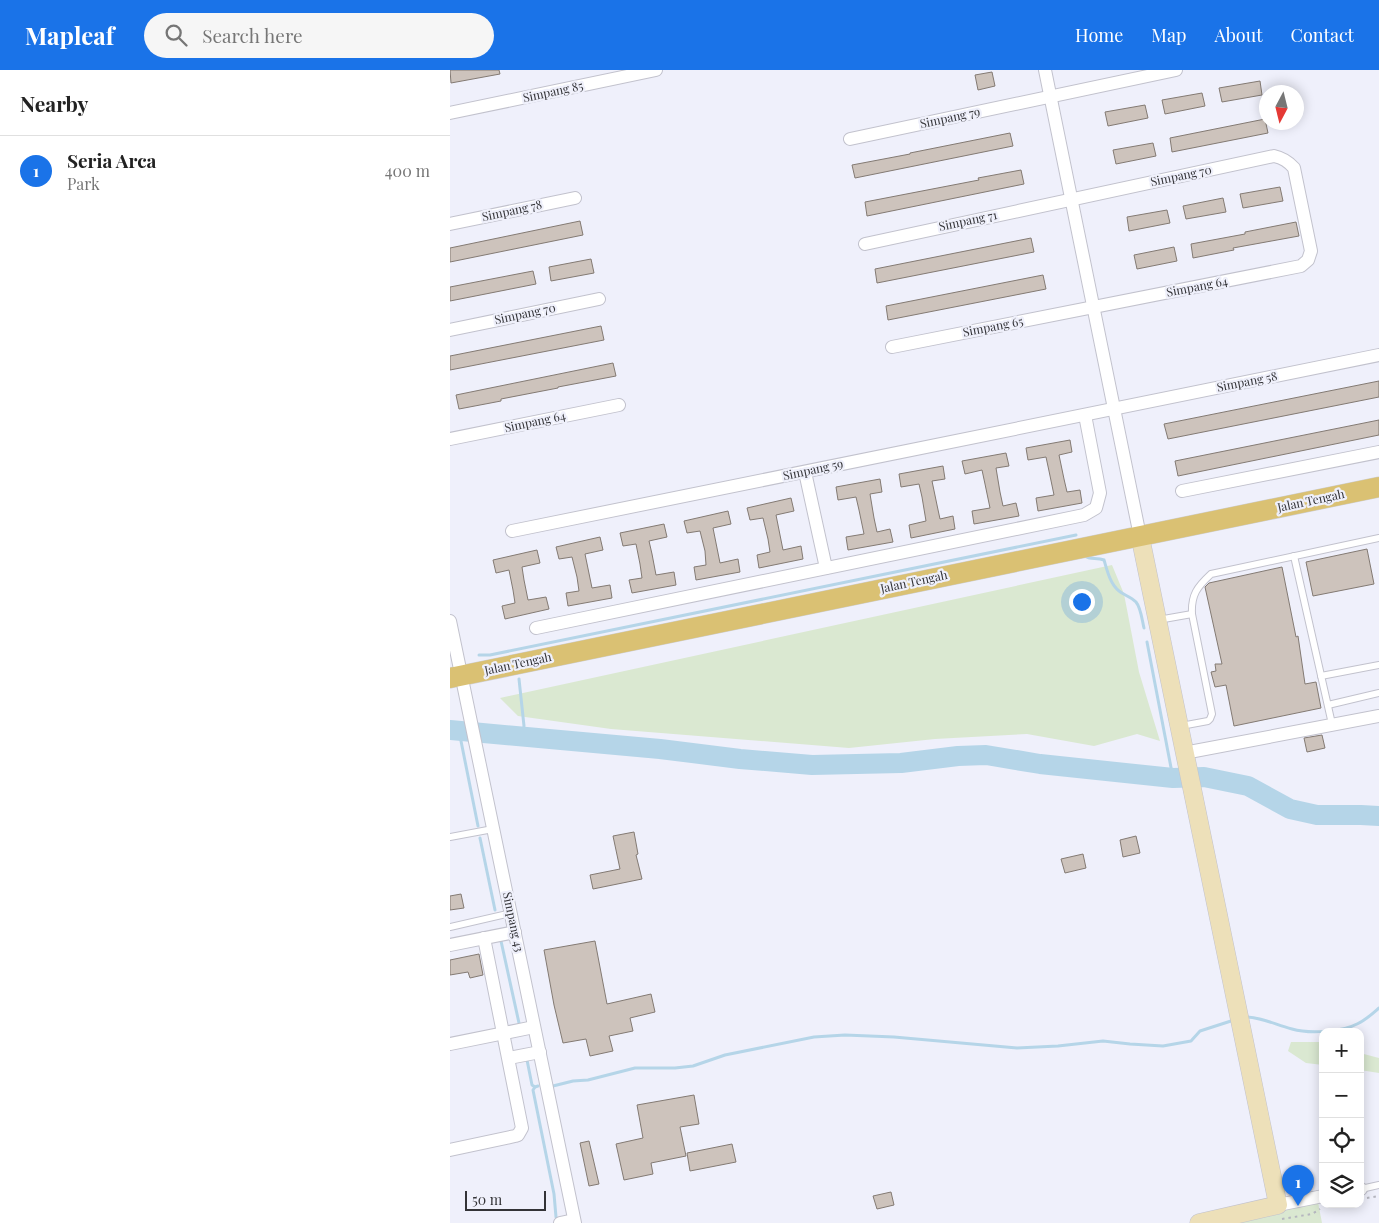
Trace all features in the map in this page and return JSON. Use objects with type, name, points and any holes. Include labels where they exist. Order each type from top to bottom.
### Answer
[{"type":"main road","name":"Jalan Tengah","points":[[456,677],[1379,487]]},
{"type":"street","name":"Simpang 85","points":[[450,113],[656,70]]},
{"type":"street","points":[[1045,70],[1185,759],[1280,1212]]},
{"type":"street","points":[[1050,96],[1176,70]]},
{"type":"street","name":"Simpang 79","points":[[850,139],[1050,96]]},
{"type":"street","name":"Simpang 70","points":[[1071,199],[1274,156],[1282,158],[1294,168],[1310,251],[1308,260],[1301,266]]},
{"type":"street","name":"Simpang 78","points":[[450,224],[575,198]]},
{"type":"street","name":"Simpang 71","points":[[865,244],[1071,199]]},
{"type":"street","name":"Simpang 64","points":[[1093,307],[1301,266]]},
{"type":"street","name":"Simpang 70","points":[[450,330],[599,299]]},
{"type":"street","name":"Simpang 65","points":[[892,347],[1093,307]]},
{"type":"street","name":"Simpang 58","points":[[1114,409],[1379,355]]},
{"type":"street","name":"Simpang 64","points":[[450,439],[619,405]]},
{"type":"street","name":"Simpang 59","points":[[512,531],[1114,409]]},
{"type":"street","points":[[536,628],[1084,515],[1096,508],[1100,493],[1085,415]]},
{"type":"street","points":[[1182,491],[1379,452]]},
{"type":"street","points":[[805,472],[826,568]]},
{"type":"street","name":"Simpang 43","points":[[450,620],[456,677],[474,734],[575,1222]]},
{"type":"street","points":[[1185,759],[1332,724],[1379,716]]},
{"type":"street","points":[[450,946],[515,932]]},
{"type":"street","points":[[450,1150],[515,1136],[521,1132],[523,1125],[484,938]]},
{"type":"street","points":[[450,1044],[534,1027]]},
{"type":"street","points":[[509,1058],[540,1052]]},
{"type":"street","points":[[1199,1223],[1280,1212],[1319,1197]]},
{"type":"street","points":[[560,1223],[575,1222]]},
{"type":"lane","points":[[1179,727],[1208,721],[1212,714],[1192,614],[1194,594],[1211,574],[1379,538]]},
{"type":"lane","points":[[1294,556],[1332,724]]},
{"type":"lane","points":[[1157,621],[1192,614]]},
{"type":"lane","points":[[1321,676],[1379,665]]},
{"type":"lane","points":[[1328,704],[1379,693]]},
{"type":"lane","points":[[450,837],[494,829]]},
{"type":"lane","points":[[450,927],[511,913]]},
{"type":"lane","points":[[1364,1188],[1379,1185]]},
{"type":"path","points":[[1280,1212],[1312,1214],[1322,1208]]},
{"type":"green space","points":[[1112,565],[1124,594],[1139,672],[1160,741],[1137,734],[1094,746],[1027,734],[935,739],[849,748],[611,729],[518,716],[500,698]]},
{"type":"green space","points":[[1291,1042],[1319,1042],[1319,1065],[1306,1063],[1288,1051]]},
{"type":"green space","points":[[1364,1054],[1379,1058],[1379,1073],[1364,1071]]},
{"type":"green space","points":[[1317,1197],[1322,1223],[1240,1223],[1238,1215]]},
{"type":"building","points":[[450,70],[499,70],[500,74],[451,83]]},
{"type":"building","points":[[992,72],[995,86],[978,90],[975,75]]},
{"type":"building","points":[[1260,81],[1261,85],[1259,85],[1259,96],[1222,102],[1219,88]]},
{"type":"building","points":[[1202,93],[1205,106],[1165,114],[1162,100]]},
{"type":"building","points":[[1145,105],[1148,118],[1108,126],[1105,112]]},
{"type":"building","points":[[1259,120],[1259,130],[1267,130],[1268,133],[1172,152],[1170,138]]},
{"type":"building","points":[[1010,133],[1013,146],[855,178],[852,165]]},
{"type":"building","points":[[1153,143],[1156,156],[1116,164],[1113,150]]},
{"type":"building","points":[[1021,170],[1024,184],[867,216],[865,202]]},
{"type":"building","points":[[1280,187],[1283,201],[1243,208],[1240,194]]},
{"type":"building","points":[[1223,198],[1226,212],[1186,219],[1183,206]]},
{"type":"building","points":[[1167,210],[1170,223],[1129,231],[1127,217]]},
{"type":"building","points":[[580,221],[583,235],[450,262],[450,248]]},
{"type":"building","points":[[1296,222],[1299,236],[1233,248],[1234,250],[1193,258],[1191,244]]},
{"type":"building","points":[[1031,238],[1034,252],[877,283],[875,269]]},
{"type":"building","points":[[1174,247],[1177,261],[1137,269],[1134,255]]},
{"type":"building","points":[[591,259],[594,273],[551,281],[549,267]]},
{"type":"building","points":[[533,271],[536,284],[450,301],[450,287]]},
{"type":"building","points":[[1043,275],[1046,289],[888,320],[886,306]]},
{"type":"building","points":[[601,326],[604,340],[450,370],[450,356]]},
{"type":"building","points":[[613,363],[616,376],[459,409],[456,395]]},
{"type":"building","points":[[1379,381],[1379,397],[1168,439],[1164,424]]},
{"type":"building","points":[[1379,420],[1379,435],[1178,476],[1175,461]]},
{"type":"building","points":[[1070,440],[1072,452],[1059,455],[1067,492],[1080,490],[1082,503],[1038,511],[1036,498],[1054,495],[1046,457],[1028,460],[1026,448]]},
{"type":"building","points":[[1006,453],[1009,466],[996,468],[1000,492],[1003,506],[1016,503],[1019,516],[974,524],[972,511],[990,508],[982,470],[965,474],[962,461]]},
{"type":"building","points":[[943,466],[945,479],[932,481],[940,519],[953,516],[955,529],[911,538],[909,525],[926,521],[922,497],[919,484],[901,487],[899,474]]},
{"type":"building","points":[[880,479],[882,492],[870,494],[874,518],[877,532],[890,529],[893,542],[848,550],[846,537],[864,534],[856,497],[838,500],[836,487]]},
{"type":"building","points":[[791,498],[794,511],[776,515],[783,550],[801,546],[803,559],[759,568],[757,555],[770,552],[768,539],[763,518],[750,520],[747,508]]},
{"type":"building","points":[[728,511],[731,524],[713,528],[720,563],[738,559],[740,572],[696,580],[694,567],[706,565],[705,551],[700,531],[687,533],[684,521]]},
{"type":"building","points":[[664,524],[667,537],[649,541],[656,575],[674,572],[676,585],[632,593],[629,580],[642,578],[636,544],[623,546],[620,533]]},
{"type":"building","points":[[600,537],[603,550],[585,554],[592,588],[610,585],[612,598],[568,606],[566,593],[579,591],[577,577],[572,557],[559,559],[556,547]]},
{"type":"building","points":[[1367,549],[1374,584],[1313,596],[1306,562]]},
{"type":"building","points":[[537,550],[540,563],[522,567],[528,600],[546,597],[549,609],[505,619],[502,606],[515,603],[509,570],[496,573],[493,560]]},
{"type":"building","points":[[1282,567],[1296,637],[1298,636],[1305,684],[1316,682],[1321,708],[1234,726],[1226,685],[1215,687],[1211,672],[1216,671],[1215,664],[1222,664],[1205,587],[1209,583]]},
{"type":"building","points":[[1322,735],[1325,748],[1307,752],[1304,738]]},
{"type":"building","points":[[634,832],[638,854],[636,855],[642,879],[593,889],[590,875],[620,869],[613,836]]},
{"type":"building","points":[[1136,836],[1140,853],[1123,857],[1120,840]]},
{"type":"building","points":[[1083,854],[1086,868],[1065,873],[1061,859]]},
{"type":"building","points":[[461,894],[464,908],[450,910],[450,896]]},
{"type":"building","points":[[595,941],[607,1004],[651,994],[655,1012],[630,1018],[633,1031],[609,1036],[613,1051],[590,1056],[586,1039],[563,1043],[544,950]]},
{"type":"building","points":[[479,954],[483,975],[470,978],[468,972],[450,975],[450,960]]},
{"type":"building","points":[[694,1095],[699,1124],[680,1127],[686,1156],[651,1163],[653,1174],[624,1180],[616,1144],[643,1138],[637,1105]]},
{"type":"building","points":[[589,1141],[599,1184],[589,1186],[580,1143]]},
{"type":"building","points":[[732,1144],[736,1162],[690,1171],[687,1153]]},
{"type":"building","points":[[891,1192],[894,1205],[877,1209],[873,1196]]},
{"type":"waterway","points":[[479,655],[490,655],[1076,535]]},
{"type":"waterway","points":[[1085,556],[1104,560],[1113,585],[1138,605],[1144,628]]},
{"type":"waterway","points":[[1147,642],[1173,778]]},
{"type":"waterway","points":[[519,679],[524,726],[522,737]]},
{"type":"waterway","points":[[450,730],[812,765],[901,763],[958,756],[986,755],[1040,764],[1173,778],[1204,777],[1248,786],[1290,809],[1317,815],[1379,816]]},
{"type":"waterway","points":[[459,731],[478,826]]},
{"type":"waterway","points":[[480,838],[495,910]]},
{"type":"waterway","points":[[501,941],[519,1023]]},
{"type":"waterway","points":[[1247,1017],[1299,1031],[1325,1031],[1351,1027],[1366,1019],[1379,1008]]},
{"type":"waterway","points":[[553,1086],[573,1081],[588,1080],[635,1068],[693,1066],[725,1055],[814,1037],[845,1035],[894,1037],[1017,1048],[1103,1041],[1163,1046],[1191,1041],[1200,1031],[1231,1021]]},
{"type":"waterway","points":[[527,1060],[532,1085],[535,1087]]},
{"type":"waterway","points":[[538,1086],[533,1090],[554,1194],[556,1217]]},
{"type":"place","name":"Seria Arca","points":[[1298,1206]]}]
